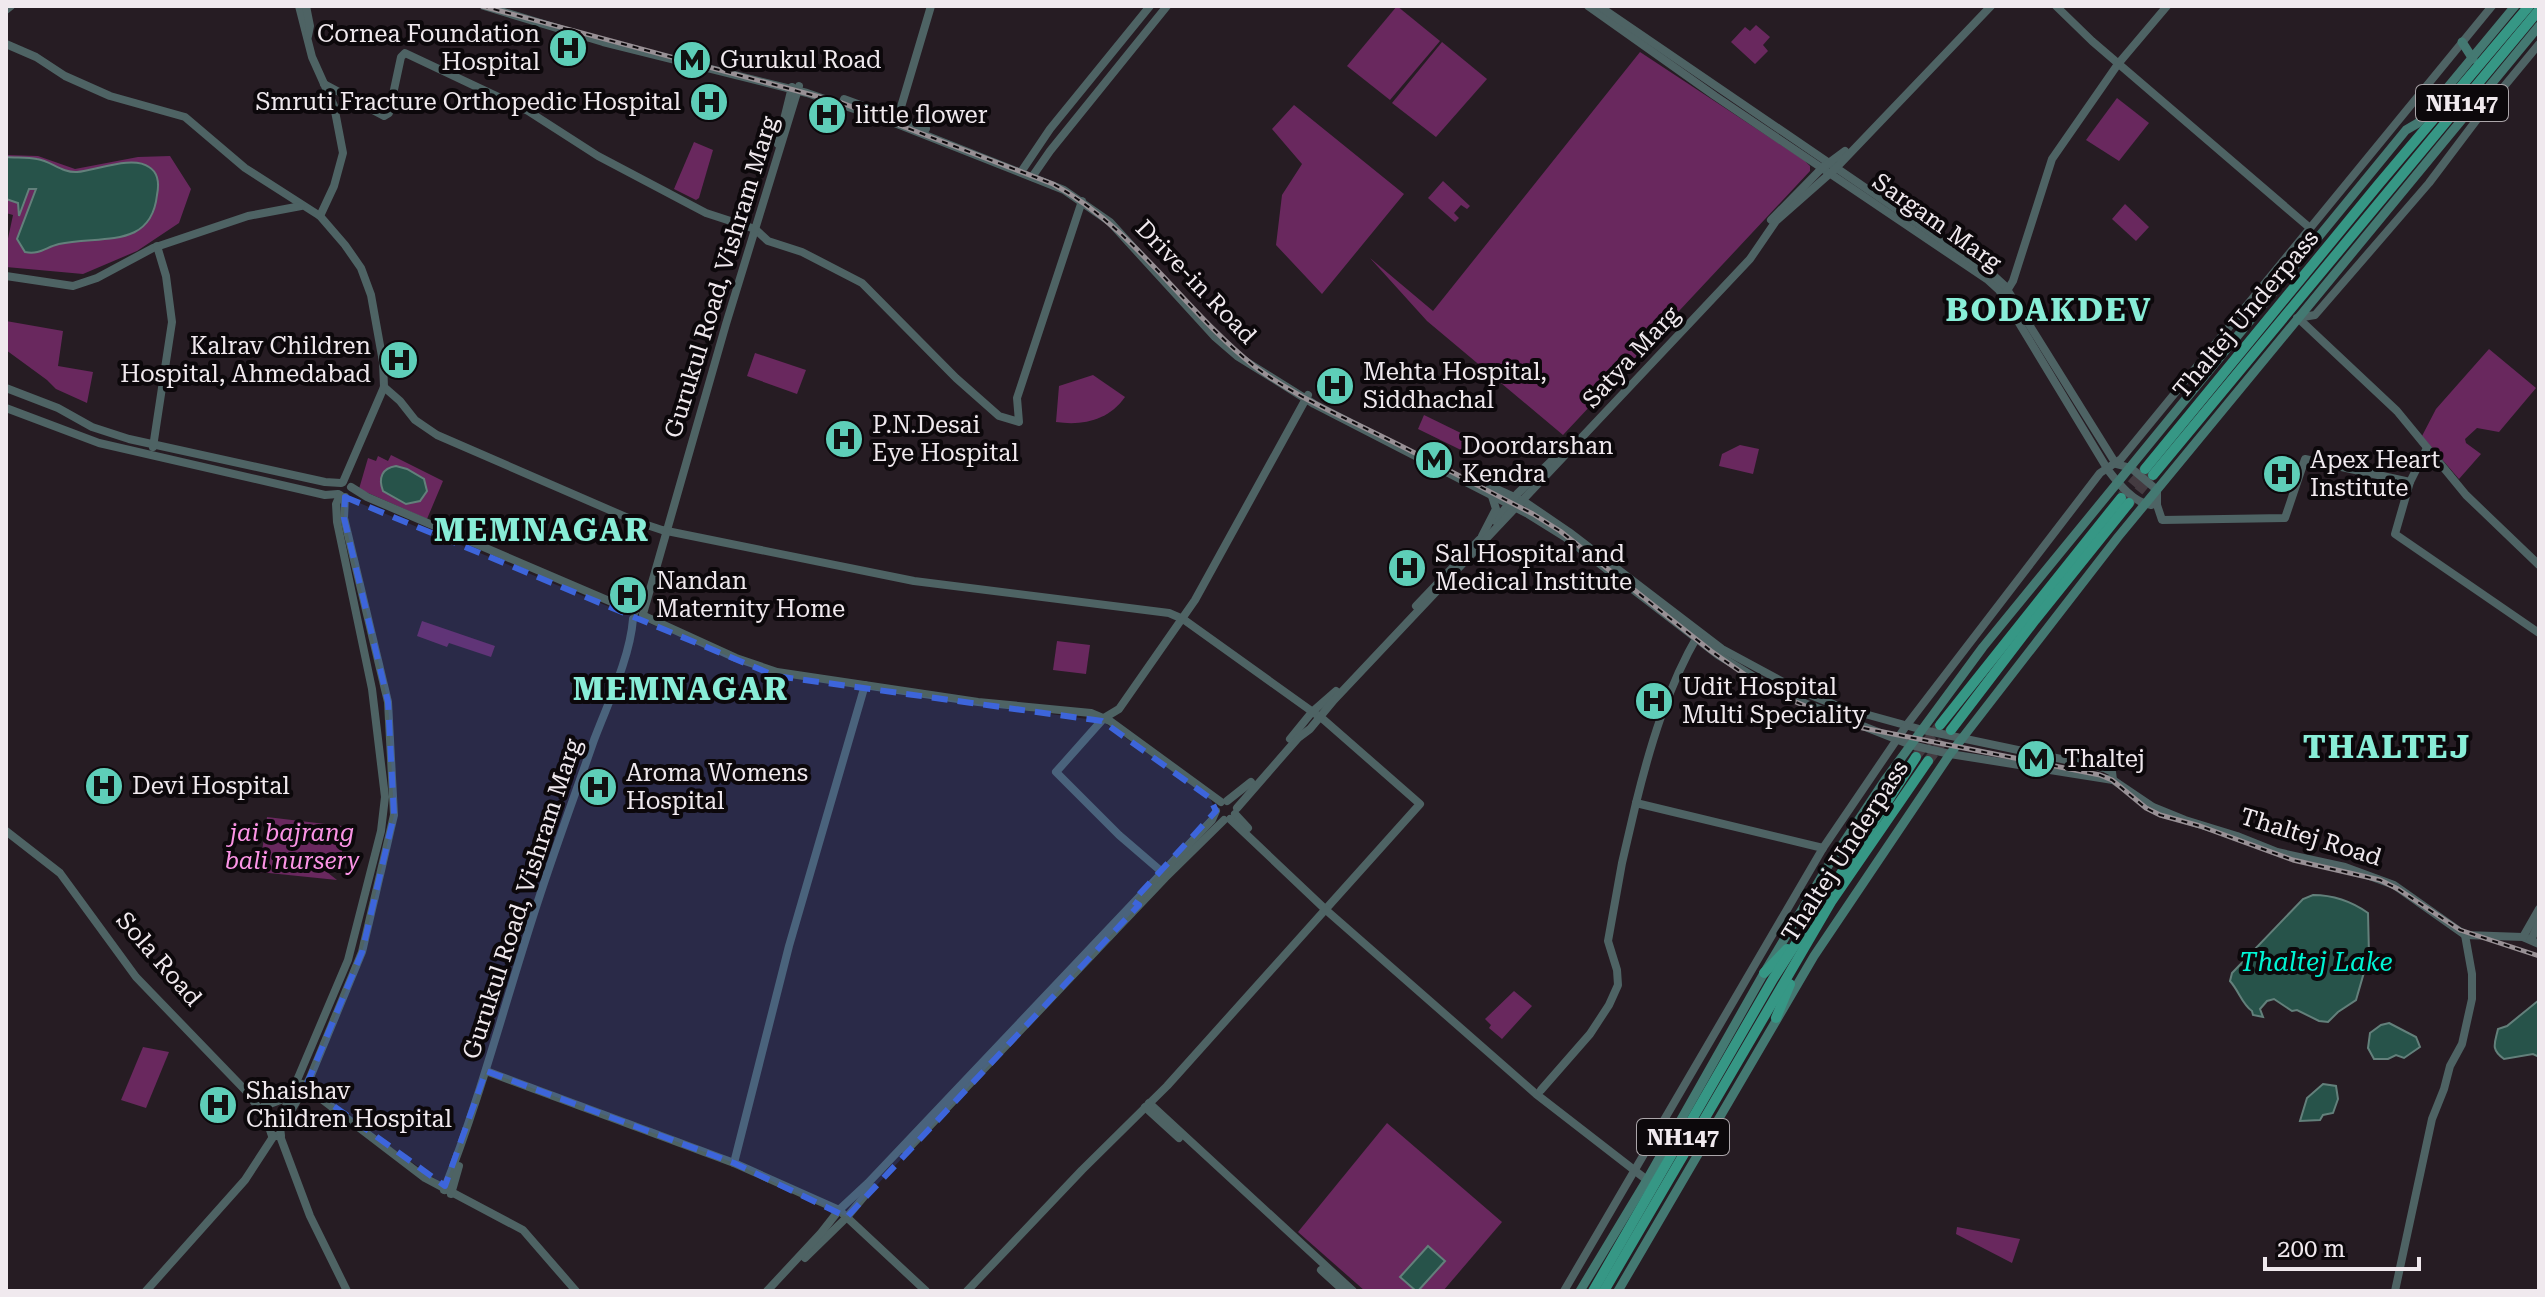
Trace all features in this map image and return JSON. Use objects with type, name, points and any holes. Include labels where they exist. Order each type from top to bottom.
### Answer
[{"type":"highway","name":"NH147","points":[[2374,206],[2382,186],[2529,6]]},
{"type":"highway","name":"NH147","points":[[2382,186],[2539,10]]},
{"type":"highway","name":"Thaltej Underpass","points":[[2374,206],[2149,472],[2382,186]]},
{"type":"highway","points":[[1946,728],[2125,501]]},
{"type":"highway","name":"Thaltej Underpass","points":[[1794,946],[1916,757]]},
{"type":"highway","name":"Thaltej Underpass","points":[[1796,963],[1831,902],[1928,761]]},
{"type":"highway","name":"NH147","points":[[1604,1291],[1776,985],[1794,946]]},
{"type":"highway","points":[[1764,973],[1794,946]]},
{"type":"highway","name":"NH147","points":[[1593,1291],[1776,985],[1796,963]]},
{"type":"highway","points":[[1776,1018],[1796,963]]},
{"type":"main road","points":[[2382,186],[2378,175],[2515,6]]},
{"type":"main road","points":[[1618,1291],[1776,1018],[1902,822],[1950,754],[2038,637],[2539,26]]},
{"type":"main road","points":[[2462,42],[2473,59]]},
{"type":"main road","points":[[1580,1291],[1828,866],[1911,745],[1983,647],[2406,130],[2418,123]]},
{"type":"main road","points":[[2374,206],[2388,201],[2429,158]]},
{"type":"street","points":[[299,6],[312,57],[334,106],[343,153],[334,186],[320,216]]},
{"type":"street","points":[[306,6],[310,26],[308,37]]},
{"type":"street","name":"Drive-in Road","points":[[484,6],[607,43],[762,82],[796,87],[1066,185],[1098,205],[1124,229],[1219,333],[1307,397],[1516,502],[1776,691],[1896,740],[1950,754]]},
{"type":"street","name":"Drive-in Road","points":[[504,6],[898,117],[1023,170]]},
{"type":"street","points":[[898,117],[931,6]]},
{"type":"street","points":[[1023,170],[1050,129],[1150,6]]},
{"type":"street","points":[[1034,174],[1167,6]]},
{"type":"street","name":"Sargam Marg","points":[[1588,6],[1828,168]]},
{"type":"street","name":"Sargam Marg","points":[[1599,6],[2005,294],[2116,464]]},
{"type":"street","name":"Satya Marg","points":[[1136,903],[1217,824],[1232,815],[1289,748],[1321,718],[1516,502],[1725,281],[1750,259],[1776,221],[1984,6]]},
{"type":"street","name":"Satya Marg","points":[[1828,168],[1991,6]]},
{"type":"street","points":[[2056,6],[2118,64],[2310,228]]},
{"type":"street","points":[[2005,294],[2013,281],[2052,159],[2118,64],[2167,6]]},
{"type":"street","points":[[1564,1291],[1823,848],[1906,726],[2100,473],[2116,464],[2216,345],[2492,6]]},
{"type":"street","points":[[6,44],[110,96],[185,117],[245,168],[320,216],[361,268],[371,295],[383,362],[384,387],[380,402],[356,450],[345,490],[344,518],[388,702],[394,815],[362,952],[330,1034],[277,1131],[245,1180],[146,1291]]},
{"type":"street","points":[[2297,318],[2315,315],[2429,183],[2539,44]]},
{"type":"street","points":[[324,84],[387,115],[401,57],[409,53],[528,111],[598,156],[706,213],[753,229],[768,241],[802,252],[862,283],[972,393],[999,416],[1019,422],[1017,398],[1082,201]]},
{"type":"street","points":[[762,82],[779,93],[789,112],[806,100],[822,98]]},
{"type":"street","name":"Gurukul Road, Vishram Marg","points":[[448,1190],[488,1072],[539,897],[638,617],[796,87]]},
{"type":"street","name":"Drive-in Road","points":[[1034,174],[1082,201],[1110,222],[1215,337],[1237,356],[1307,397],[1491,493],[1516,502]]},
{"type":"street","points":[[6,276],[73,286],[97,278],[157,246],[248,216],[302,206]]},
{"type":"street","points":[[152,455],[172,322],[166,276],[157,246]]},
{"type":"street","name":"Sargam Marg","points":[[2005,294],[2108,470],[2118,483],[2145,505]]},
{"type":"street","points":[[2297,318],[2397,411],[2466,495],[2539,565]]},
{"type":"street","points":[[384,387],[415,420],[437,435],[664,531],[914,581],[1153,611],[1183,619],[1321,718],[1420,804],[1147,1105],[967,1291]]},
{"type":"street","points":[[6,388],[58,408],[102,431],[325,482],[735,661],[776,676],[1103,720],[1232,815],[1328,908],[1538,1095],[1648,1178]]},
{"type":"street","points":[[1162,872],[1119,835],[1056,772],[1103,720],[1119,709],[1183,619],[1307,397]]},
{"type":"street","points":[[6,408],[99,443],[325,495],[345,490]]},
{"type":"street","points":[[2427,448],[2410,482],[2395,534],[2539,633]]},
{"type":"street","points":[[2116,464],[2131,468],[2157,490],[2157,505],[2162,520],[2285,518],[2305,459],[2410,482]]},
{"type":"street","points":[[264,1106],[289,1096],[301,1084],[348,960],[381,831],[385,797],[372,689],[337,522],[336,504],[345,490]]},
{"type":"street","points":[[1482,536],[1496,509],[1491,493]]},
{"type":"street","name":"Satya Marg","points":[[1136,903],[1212,820],[1220,805],[1248,785],[1312,712],[1330,697],[1516,502]]},
{"type":"street","points":[[2145,505],[2157,505]]},
{"type":"street","points":[[1541,1090],[1590,1034],[1618,985],[1608,941],[1630,821],[1672,688],[1698,635]]},
{"type":"street","name":"Drive-in Road","points":[[1698,635],[1748,665],[1843,708],[1962,739]]},
{"type":"street","points":[[734,1163],[789,946],[864,687]]},
{"type":"street","name":"Thaltej Road","points":[[1962,739],[2104,768],[2112,772],[2113,780]]},
{"type":"street","name":"Thaltej Road","points":[[1950,754],[2113,780],[2153,807],[2185,820],[2277,852],[2345,867],[2394,885],[2465,935]]},
{"type":"street","points":[[1220,805],[1233,802],[1232,815]]},
{"type":"street","points":[[1636,803],[1823,848]]},
{"type":"street","name":"Sola Road","points":[[6,825],[63,870],[143,977],[264,1106],[345,1291]]},
{"type":"street","name":"Sola Road","points":[[6,831],[60,873],[136,977],[247,1092],[277,1131]]},
{"type":"street","points":[[767,1291],[839,1210],[1136,903]]},
{"type":"street","points":[[773,1291],[847,1217],[1136,903]]},
{"type":"street","points":[[1328,908],[1635,1170]]},
{"type":"street","points":[[2531,940],[2539,909]]},
{"type":"street","points":[[2531,940],[2539,923]]},
{"type":"street","points":[[2395,1291],[2432,1119],[2450,1066],[2462,1044],[2472,999],[2472,974],[2465,935],[2531,940]]},
{"type":"street","points":[[488,1072],[734,1163],[839,1210],[926,1291]]},
{"type":"street","points":[[301,1084],[421,1173],[523,1230],[576,1291]]},
{"type":"street","points":[[277,1131],[289,1096]]},
{"type":"street","points":[[1147,1105],[1342,1291]]},
{"type":"street","points":[[1147,1105],[1353,1291]]},
{"type":"highlighted area","points":[[345,497],[776,676],[1102,721],[1210,798],[1216,811],[1133,901],[1139,905],[847,1217],[734,1163],[486,1071],[445,1186],[306,1086],[362,952],[394,815],[388,702],[344,518]]},
{"type":"green space","points":[[1397,6],[1440,41],[1390,100],[1347,66]]},
{"type":"green space","points":[[1756,25],[1770,37],[1763,45],[1768,51],[1755,64],[1731,42],[1745,27],[1750,31]]},
{"type":"green space","points":[[1442,42],[1487,79],[1436,137],[1392,103]]},
{"type":"green space","points":[[1640,52],[1804,160],[1810,171],[1563,435],[1427,321],[1370,258],[1433,311]]},
{"type":"green space","points":[[2117,98],[2149,123],[2119,161],[2086,140]]},
{"type":"green space","points":[[1294,105],[1404,194],[1322,294],[1276,245],[1282,195],[1302,164],[1272,129]]},
{"type":"green space","points":[[694,142],[713,150],[696,200],[674,189]]},
{"type":"green space","points":[[6,155],[38,156],[75,169],[138,157],[170,156],[191,189],[179,223],[137,251],[83,274],[6,267],[6,248],[13,215],[6,213]]},
{"type":"green space","points":[[1443,181],[1470,206],[1467,209],[1461,205],[1454,213],[1459,218],[1455,222],[1428,198]]},
{"type":"green space","points":[[2125,204],[2149,227],[2136,241],[2112,219]]},
{"type":"green space","points":[[6,321],[63,331],[58,366],[93,372],[87,403],[56,389],[6,350]]},
{"type":"green space","points":[[2489,349],[2536,388],[2499,432],[2477,428],[2465,439],[2481,454],[2459,479],[2422,436],[2436,409]]},
{"type":"green space","points":[[755,353],[806,370],[797,394],[747,376]]},
{"type":"green space","points":[[1093,375],[1125,397],[1119,405],[1095,420],[1056,422],[1059,386]]},
{"type":"green space","points":[[1424,415],[1467,436],[1461,450],[1418,429]]},
{"type":"green space","points":[[1740,445],[1759,449],[1753,474],[1719,466],[1722,454]]},
{"type":"green space","points":[[391,455],[443,481],[427,519],[359,489],[368,458],[376,461],[378,456],[388,461]]},
{"type":"green space","points":[[422,621],[495,646],[491,657],[417,636]]},
{"type":"green space","points":[[1057,641],[1090,645],[1086,674],[1053,670]]},
{"type":"green space","name":"jai bajrang bali nursery","points":[[267,817],[342,826],[342,865],[331,869],[318,865],[337,880],[259,872]]},
{"type":"green space","points":[[1514,991],[1532,1006],[1502,1039],[1489,1028],[1491,1025],[1485,1019]]},
{"type":"green space","points":[[143,1047],[169,1052],[146,1108],[121,1100]]},
{"type":"green space","points":[[1387,1123],[1502,1222],[1443,1291],[1365,1291],[1298,1232]]},
{"type":"green space","points":[[1957,1227],[2020,1239],[2012,1263],[1956,1234]]},
{"type":"water","points":[[6,157],[37,159],[72,172],[124,163],[142,164],[155,172],[158,180],[153,213],[145,225],[121,237],[59,244],[39,252],[25,252],[17,239],[36,189],[29,189],[19,216],[18,203],[6,199]]},
{"type":"water","points":[[396,466],[424,479],[427,491],[420,501],[406,504],[383,491],[382,474]]},
{"type":"water","name":"Thaltej Lake","points":[[2313,895],[2342,900],[2368,913],[2369,955],[2356,1000],[2328,1022],[2297,1010],[2292,1011],[2274,999],[2267,1001],[2260,1009],[2263,1017],[2253,1015],[2230,981],[2232,973],[2303,899]]},
{"type":"water","points":[[2539,1000],[2539,1057],[2533,1054],[2504,1059],[2495,1049],[2498,1029],[2507,1026]]},
{"type":"water","points":[[2389,1023],[2416,1037],[2420,1047],[2404,1058],[2396,1055],[2388,1059],[2374,1059],[2368,1048],[2370,1033]]},
{"type":"water","points":[[2323,1084],[2336,1086],[2338,1099],[2333,1113],[2323,1115],[2320,1120],[2300,1121],[2307,1098]]},
{"type":"water","points":[[1428,1246],[1445,1261],[1416,1291],[1400,1277]]},
{"type":"tunnel","points":[[2122,496],[2145,469]]},
{"type":"tunnel","points":[[2129,503],[2151,476]]},
{"type":"tunnel","points":[[1917,755],[1939,726]]},
{"type":"tunnel","points":[[1928,761],[1951,730]]},
{"type":"railway","points":[[482,6],[842,103],[1053,184],[1109,223],[1228,344],[1254,366],[1316,404],[1533,514],[1560,531],[1711,651],[1764,688],[1853,726],[2100,775],[2112,780],[2146,808],[2160,815],[2200,826],[2293,860],[2380,880],[2460,930],[2539,956]]},
{"type":"place","name":"Cornea Foundation Hospital","points":[[568,48]]},
{"type":"place","name":"Gurukul Road","points":[[692,60]]},
{"type":"place","name":"Smruti Fracture Orthopedic Hospital","points":[[709,102]]},
{"type":"place","name":"little flower","points":[[827,115]]},
{"type":"place","name":"Kalrav Children Hospital, Ahmedabad","points":[[399,360]]},
{"type":"place","name":"Mehta Hospital, Siddhachal","points":[[1335,386]]},
{"type":"place","name":"P.N.Desai Eye Hospital","points":[[844,439]]},
{"type":"place","name":"Doordarshan Kendra","points":[[1434,460]]},
{"type":"place","name":"Apex Heart Institute","points":[[2282,474]]},
{"type":"place","name":"Sal Hospital and Medical Institute","points":[[1407,568]]},
{"type":"place","name":"Nandan Maternity Home","points":[[628,595]]},
{"type":"place","name":"Udit Hospital Multi Speciality","points":[[1654,701]]},
{"type":"place","name":"Thaltej","points":[[2036,759]]},
{"type":"place","name":"Devi Hospital","points":[[104,786]]},
{"type":"place","name":"Aroma Womens Hospital","points":[[598,787]]},
{"type":"place","name":"Shaishav Children Hospital","points":[[218,1105]]},
{"type":"district","name":"BODAKDEV","points":[[2049,310]]},
{"type":"district","name":"MEMNAGAR","points":[[542,530]]},
{"type":"district","name":"MEMNAGAR","points":[[681,689]]},
{"type":"district","name":"THALTEJ","points":[[2387,747]]}]
